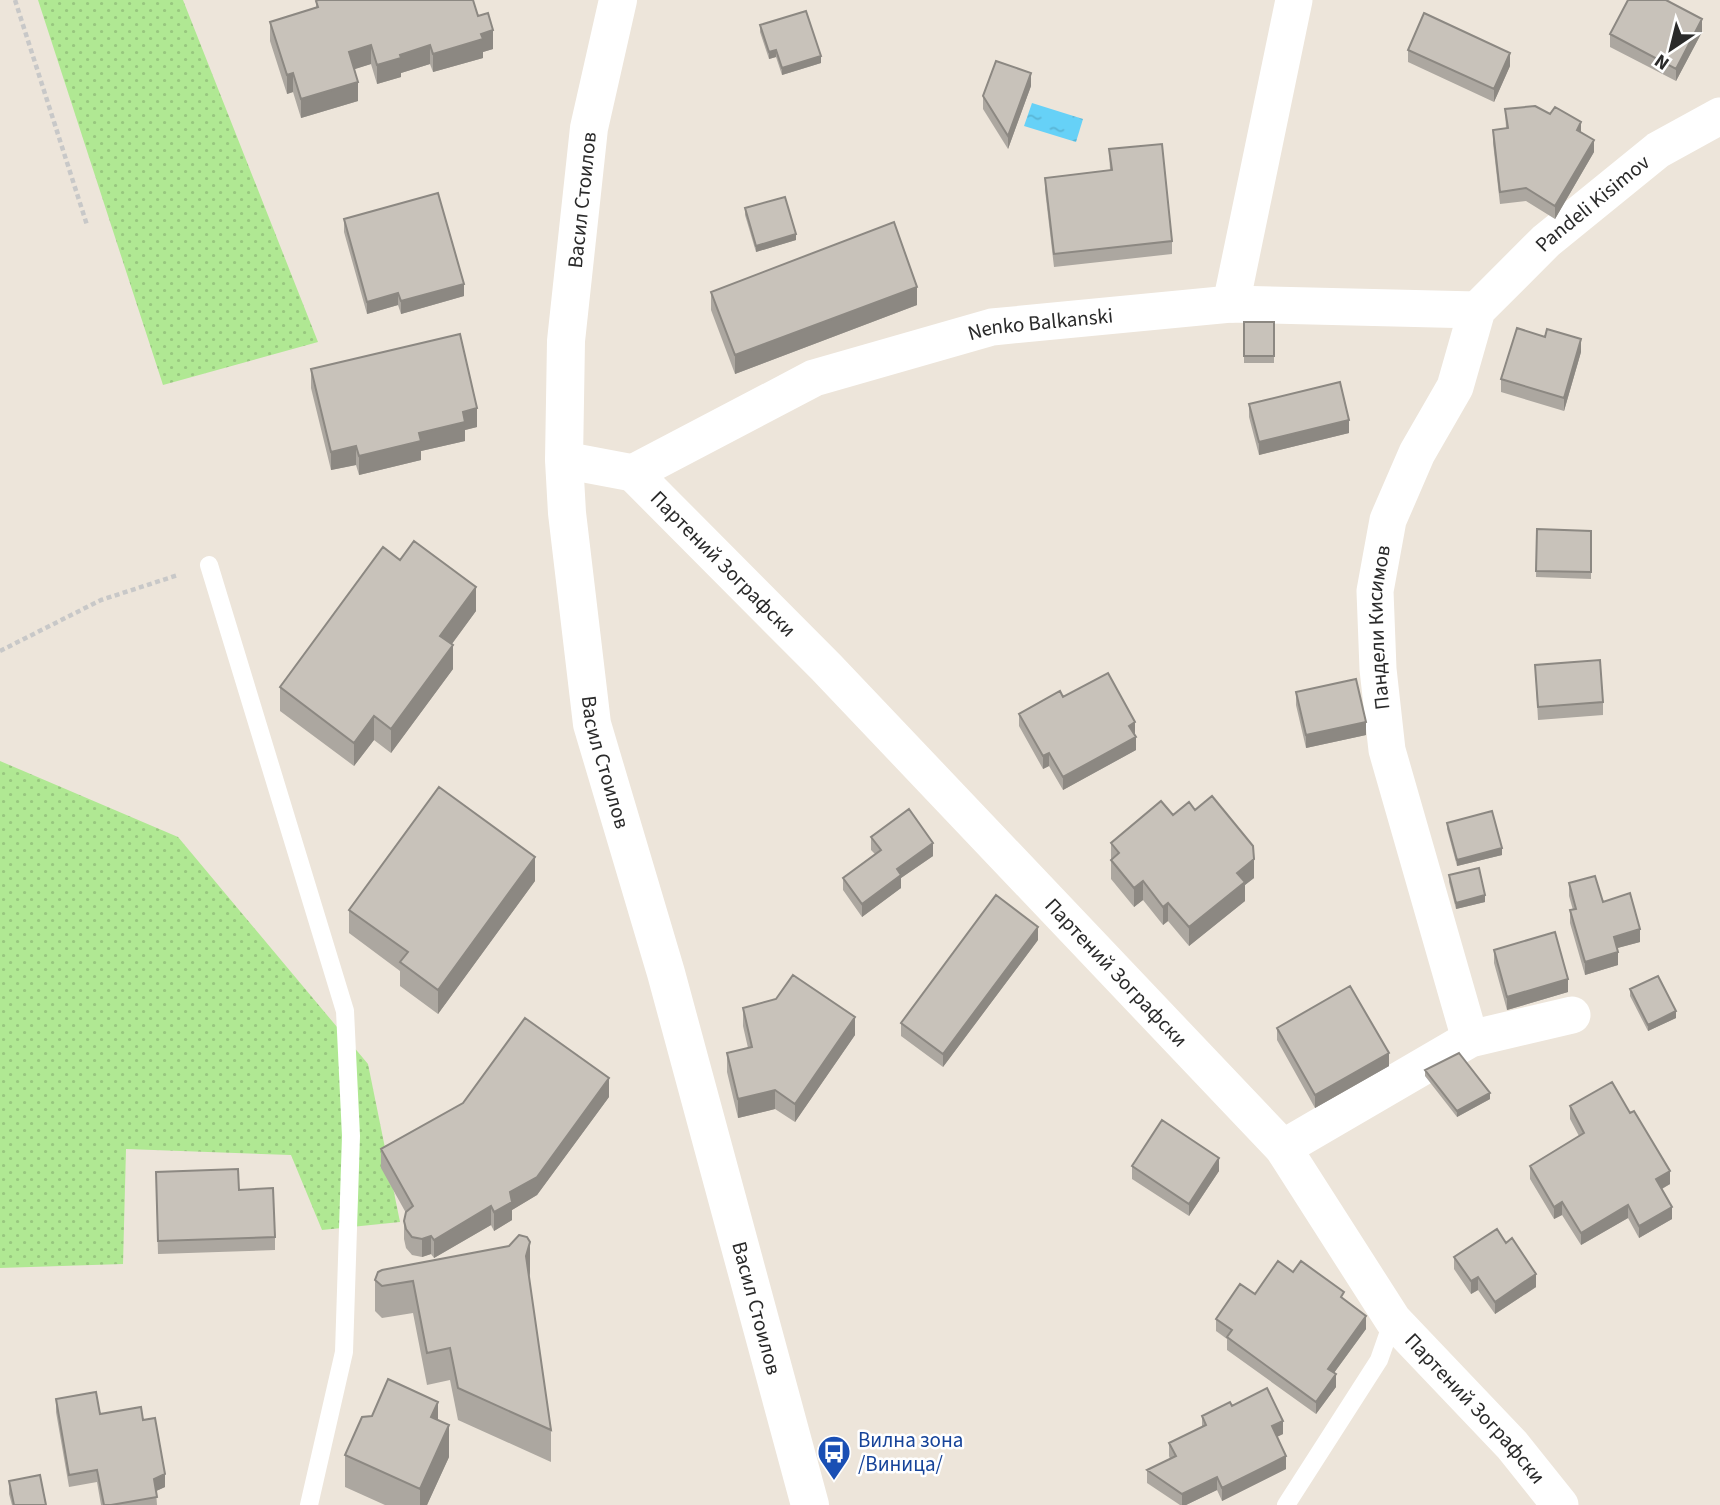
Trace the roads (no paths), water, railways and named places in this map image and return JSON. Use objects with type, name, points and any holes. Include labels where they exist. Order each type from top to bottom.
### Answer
[{"type":"street","name":"Васил Стоилов","points":[[618,0],[588,141],[566,341],[567,513],[592,724],[666,973],[810,1505]]},
{"type":"street","points":[[1231,304],[1294,0]]},
{"type":"street","name":"Pandeli Kisimov","points":[[1477,310],[1546,241],[1658,150],[1718,126]]},
{"type":"street","name":"Nenko Balkanski","points":[[633,472],[814,378],[992,327],[1231,304],[1477,310]]},
{"type":"street","name":"Пандели Кисимов","points":[[1470,1039],[1387,750],[1378,669],[1375,591],[1388,520],[1417,453],[1455,387],[1477,310]]},
{"type":"street","points":[[565,460],[633,472]]},
{"type":"street","name":"Партений Зографски","points":[[633,472],[827,667],[1283,1148],[1393,1320],[1512,1445],[1560,1505]]},
{"type":"street","points":[[1283,1148],[1470,1039],[1572,1015]]},
{"type":"lane","points":[[209,565],[345,1011],[351,1136],[344,1352],[309,1505]]},
{"type":"lane","points":[[1286,1505],[1379,1360],[1393,1320]]},
{"type":"water","points":[[1032,103],[1083,119],[1076,142],[1024,126]]},
{"type":"place","name":"Вилна зона /Виница/","points":[[834,1482]]}]
